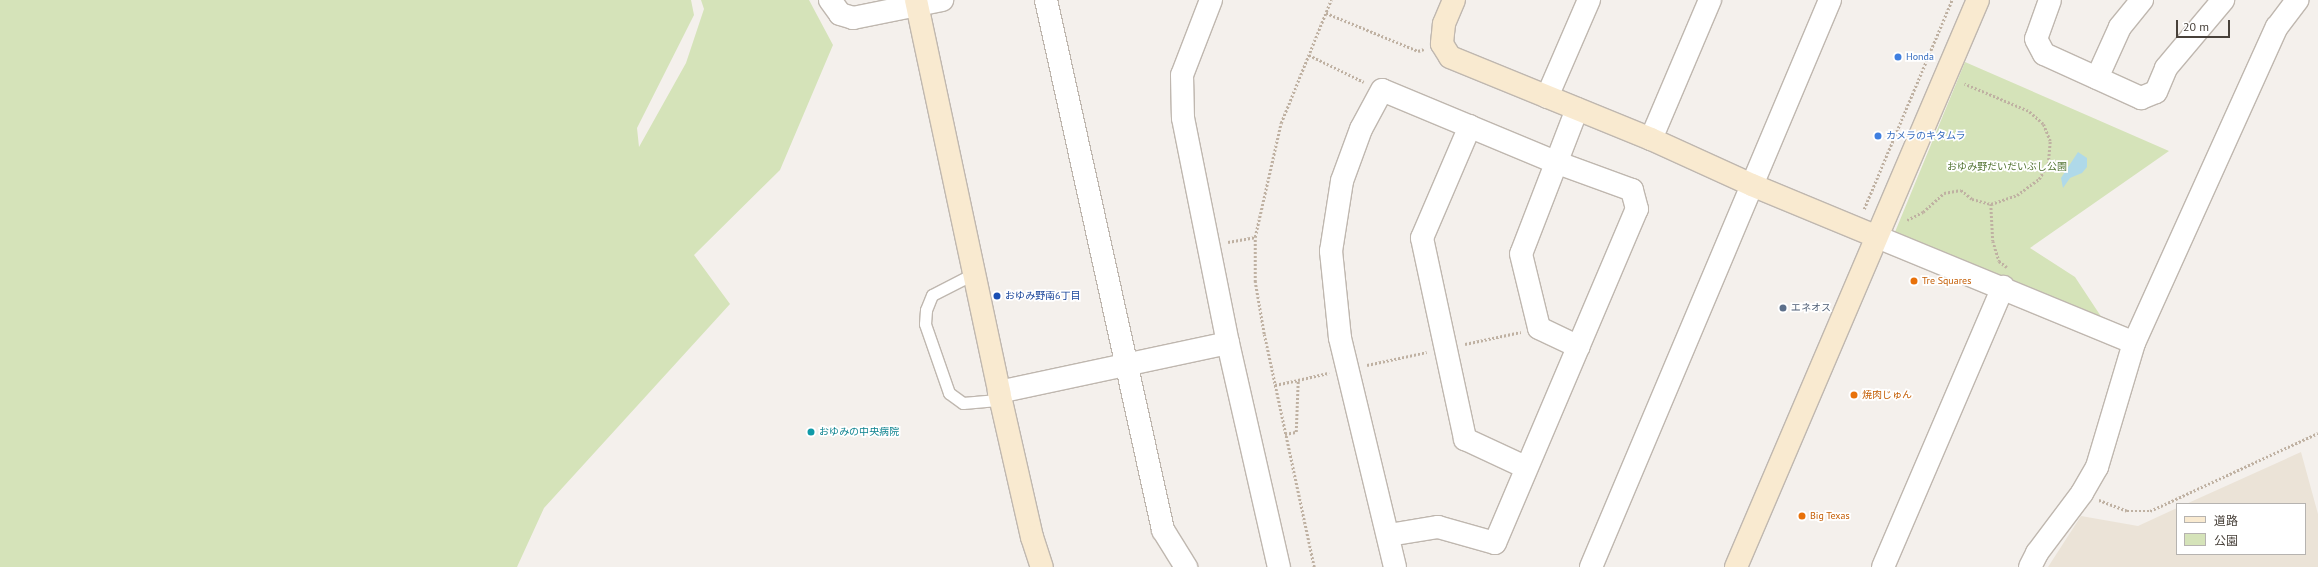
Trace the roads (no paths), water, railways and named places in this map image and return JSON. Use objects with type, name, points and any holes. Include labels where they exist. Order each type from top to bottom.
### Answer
[{"type":"street","points":[[830,0],[840,14],[853,18],[916,3],[942,0]]},
{"type":"street","points":[[1046,0],[1128,364],[1163,530],[1186,567]]},
{"type":"street","points":[[1211,0],[1182,75],[1183,118],[1228,343],[1279,567]]},
{"type":"street","points":[[1454,0],[1444,24],[1442,44],[1450,57],[1651,139],[1752,185],[1875,221],[2007,279],[2134,343]]},
{"type":"street","points":[[1547,97],[1589,0]]},
{"type":"street","points":[[1651,139],[1710,0]]},
{"type":"street","points":[[1591,567],[1830,0]]},
{"type":"street","points":[[1736,567],[1875,221],[1945,76],[1978,0]]},
{"type":"street","points":[[2050,0],[2036,39],[2044,54],[2141,98],[2156,92],[2166,68],[2223,0]]},
{"type":"street","points":[[2098,78],[2120,27],[2142,0]]},
{"type":"street","points":[[916,3],[975,273],[999,396],[1032,537],[1042,567]]},
{"type":"street","points":[[2030,567],[2037,553],[2082,493],[2097,467],[2134,343],[2288,3]]},
{"type":"street","points":[[1389,535],[1438,526],[1494,543],[1525,467],[1579,347],[1637,209],[1632,190],[1555,162],[1382,90],[1361,129],[1342,181],[1331,251],[1340,338],[1389,535],[1395,567]]},
{"type":"street","points":[[1577,109],[1555,162],[1521,254],[1539,328],[1579,347]]},
{"type":"street","points":[[1470,126],[1422,238],[1465,439],[1525,467]]},
{"type":"street","points":[[1882,567],[2007,279]]},
{"type":"street","points":[[999,396],[1128,364],[1228,343]]},
{"type":"lane","points":[[975,273],[932,295],[926,310],[925,324],[949,393],[963,403],[999,396]]},
{"type":"water","points":[[2078,152],[2087,158],[2087,167],[2082,173],[2070,178],[2063,188],[2061,178]]},
{"type":"place","name":"Honda","points":[[1898,57]]},
{"type":"place","name":"カメラのキタムラ","points":[[1878,136]]},
{"type":"place","name":"Tre Squares","points":[[1914,281]]},
{"type":"place","name":"おゆみ野南6丁目","points":[[997,296]]},
{"type":"place","name":"エネオス","points":[[1783,308]]},
{"type":"place","name":"焼肉じゅん","points":[[1854,395]]},
{"type":"place","name":"おゆみの中央病院","points":[[811,432]]},
{"type":"place","name":"Big Texas","points":[[1802,516]]},
{"type":"park label","name":"おゆみ野だいだいぶし公園","points":[[2007,167]]}]
